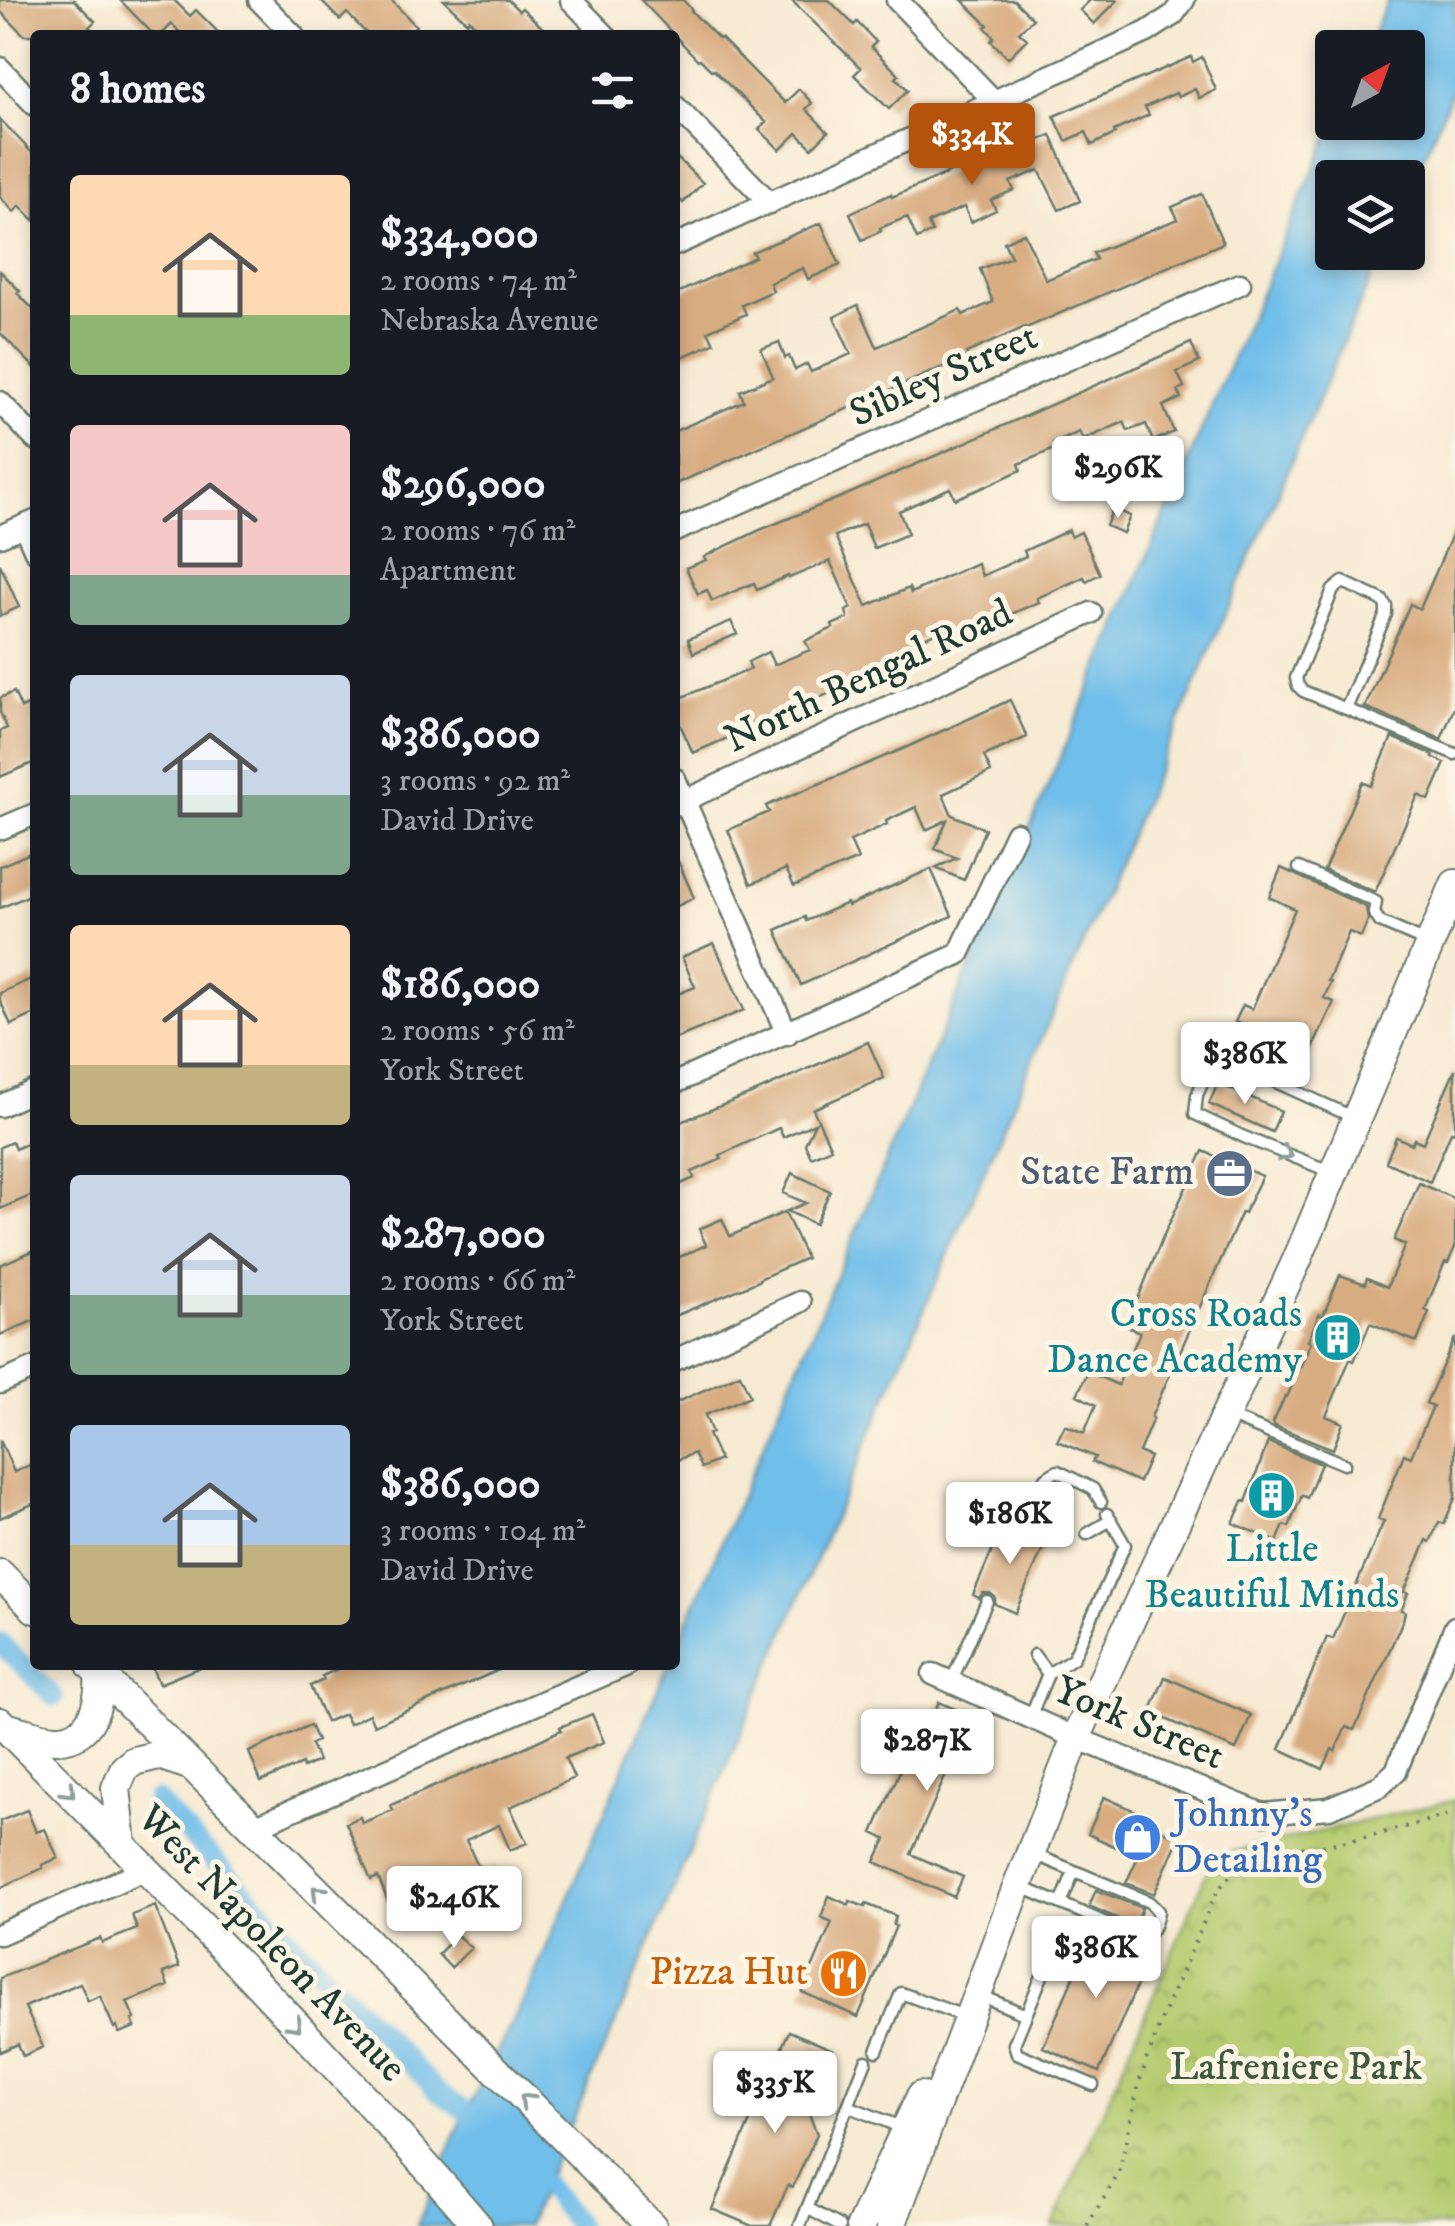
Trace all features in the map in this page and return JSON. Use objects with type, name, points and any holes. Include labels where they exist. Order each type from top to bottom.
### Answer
[{"type":"main road","points":[[890,2226],[968,2004],[1076,1738],[1297,1260],[1455,884]]},
{"type":"main road","points":[[0,1574],[30,1604]]},
{"type":"main road","points":[[2,1725],[56,1740],[76,1736],[88,1726],[98,1702],[95,1670]]},
{"type":"main road","name":"West Napoleon Avenue","points":[[96,1670],[652,2226]]},
{"type":"main road","name":"West Napoleon Avenue","points":[[2,1725],[146,1869],[412,2150],[478,2226]]},
{"type":"main road","points":[[122,1845],[116,1788],[124,1769],[134,1761],[159,1756],[193,1767]]},
{"type":"main road","points":[[862,2226],[968,2004]]},
{"type":"street","points":[[259,0],[288,30]]},
{"type":"street","points":[[571,0],[600,30]]},
{"type":"street","points":[[897,0],[994,101]]},
{"type":"street","points":[[680,242],[1148,32],[1174,15],[1184,1]]},
{"type":"street","points":[[0,68],[30,99]]},
{"type":"street","points":[[680,111],[770,203]]},
{"type":"street","name":"Sibley Street","points":[[680,530],[1240,284]]},
{"type":"street","points":[[0,402],[30,434]]},
{"type":"street","points":[[0,536],[30,524]]},
{"type":"street","name":"North Bengal Road","points":[[680,802],[1091,613]]},
{"type":"street","points":[[680,802],[786,1034]]},
{"type":"street","points":[[0,829],[30,816]]},
{"type":"street","points":[[680,1081],[959,954],[1016,833]]},
{"type":"street","points":[[0,1106],[30,1092]]},
{"type":"street","points":[[680,1358],[800,1302]]},
{"type":"street","points":[[0,1383],[30,1370]]},
{"type":"street","points":[[1446,1670],[1455,1627]]},
{"type":"street","points":[[254,1828],[616,1670]]},
{"type":"street","name":"York Street","points":[[942,1678],[1263,1814],[1329,1808],[1380,1786],[1396,1771],[1446,1670]]},
{"type":"street","points":[[0,1934],[146,1869]]},
{"type":"lane","points":[[1346,709],[1386,606],[1382,600],[1342,582],[1332,590],[1296,678],[1298,686],[1304,691],[1346,709],[1455,754]]},
{"type":"lane","points":[[1299,868],[1376,902],[1374,913],[1380,922],[1430,943]]},
{"type":"lane","points":[[1334,1172],[1244,1138],[1195,1114],[1197,1094],[1208,1068],[1238,1065],[1356,1118]]},
{"type":"lane","points":[[1226,1414],[1344,1464]]},
{"type":"lane","points":[[1020,1527],[1040,1482],[1058,1471],[1093,1489],[1101,1502]]},
{"type":"lane","points":[[1030,1717],[1048,1674],[1073,1658],[1125,1546],[1109,1517],[1087,1534]]},
{"type":"lane","points":[[942,1678],[987,1601]]},
{"type":"lane","points":[[1034,1655],[1048,1674]]},
{"type":"lane","points":[[1018,1885],[1144,1939],[1156,1923],[1158,1911],[1150,1902],[1030,1853]]},
{"type":"lane","points":[[1061,1904],[1074,1871]]},
{"type":"lane","points":[[1061,1930],[1014,2044],[1018,2054],[1093,2085]]},
{"type":"lane","points":[[877,2051],[901,1993],[1026,2015]]},
{"type":"lane","points":[[800,2226],[866,2062]]},
{"type":"lane","points":[[848,2106],[906,2129]]},
{"type":"lane","points":[[807,2208],[840,2226]]},
{"type":"path","points":[[1086,2226],[1119,2174],[1138,2083],[1166,2006],[1218,1890],[1237,1868],[1259,1852],[1317,1847],[1455,1813]]},
{"type":"green space","name":"Lafreniere Park","points":[[1455,1800],[1455,2226],[1053,2226],[1214,1856]]},
{"type":"water","points":[[1388,0],[1455,0],[1455,85],[1423,160],[1318,160],[1327,140],[1425,140],[1425,30],[1375,30]]},
{"type":"water","points":[[1315,167],[1315,270],[1375,270],[527,2226],[417,2226],[462,2119],[523,2002],[666,1670],[680,1670],[680,1638]]},
{"type":"building","points":[[0,0],[74,0],[95,21],[89,27],[92,30],[30,30],[30,35],[24,35],[0,11]]},
{"type":"building","points":[[120,0],[174,0],[190,16],[196,10],[216,30],[177,30],[172,24],[166,30],[149,30]]},
{"type":"building","points":[[320,0],[391,0],[416,26],[412,30],[363,30],[347,13],[340,20]]},
{"type":"building","points":[[444,0],[508,0],[545,30],[480,30],[469,19],[467,22]]},
{"type":"building","points":[[641,0],[683,0],[785,103],[799,89],[812,103],[806,109],[828,132],[812,148],[797,133],[780,150],[759,129],[766,122],[680,41],[680,30],[670,30]]},
{"type":"building","points":[[791,0],[829,0],[876,42],[871,47],[908,90],[889,109],[854,75],[861,68]]},
{"type":"building","points":[[962,0],[1014,0],[1033,19],[1019,32],[1027,39],[1008,58],[991,41],[994,37],[985,27],[988,25]]},
{"type":"building","points":[[1090,0],[1118,0],[1094,24],[1080,10]]},
{"type":"building","points":[[1191,57],[1193,62],[1202,57],[1216,90],[1199,98],[1195,89],[1178,97],[1176,93],[1145,107],[1149,115],[1092,145],[1086,132],[1066,141],[1054,116]]},
{"type":"building","points":[[0,119],[30,151],[30,216],[20,206],[14,212],[0,197]]},
{"type":"building","points":[[1028,133],[1032,143],[1051,135],[1080,201],[1059,210],[1039,170],[1010,182],[1014,190],[991,200],[996,210],[971,222],[964,207],[928,223],[932,232],[917,239],[907,217],[862,240],[850,213],[948,173]]},
{"type":"building","points":[[680,161],[703,183],[683,203],[680,200]]},
{"type":"building","points":[[1202,194],[1223,243],[680,482],[680,429],[744,401],[740,391],[773,377],[761,349],[779,342],[795,370],[807,364],[811,372],[851,354],[834,317],[858,305],[877,347],[960,310],[963,315],[993,302],[980,269],[1011,257],[1004,242],[1024,233],[1046,280],[1096,259],[1093,253],[1178,219],[1172,207]]},
{"type":"building","points":[[821,223],[840,265],[808,279],[803,268],[770,283],[773,291],[742,305],[746,314],[708,331],[714,343],[680,358],[680,292],[755,257],[752,252]]},
{"type":"building","points":[[0,271],[30,306],[30,363],[0,333]]},
{"type":"building","points":[[1191,343],[1199,362],[1177,372],[1184,387],[1178,390],[1181,398],[1163,406],[1174,432],[1153,441],[1146,424],[1128,431],[1124,422],[1083,440],[1079,432],[1053,444],[1054,449],[1019,464],[1021,470],[982,488],[955,499],[950,488],[899,511],[908,534],[874,548],[864,524],[835,536],[867,606],[909,588],[911,593],[977,563],[982,576],[1069,530],[1071,537],[1081,532],[1100,574],[1037,598],[1039,602],[1004,617],[1003,613],[956,633],[958,637],[943,644],[937,632],[905,646],[910,656],[816,699],[796,707],[794,704],[693,753],[680,724],[680,698],[751,669],[748,662],[768,652],[774,665],[810,650],[805,641],[848,618],[846,611],[851,608],[830,561],[757,590],[754,583],[712,601],[707,590],[698,594],[686,568],[760,530]]},
{"type":"building","points":[[1113,508],[1130,516],[1123,533],[1106,526]]},
{"type":"building","points":[[1455,528],[1455,706],[1441,739],[1365,707],[1410,604],[1420,609]]},
{"type":"building","points":[[0,564],[19,607],[0,616]]},
{"type":"building","points":[[731,621],[737,634],[693,653],[688,639]]},
{"type":"building","points":[[14,692],[21,708],[30,704],[30,764],[0,777],[0,731],[7,728],[0,712],[0,698]]},
{"type":"building","points":[[1010,700],[1027,737],[984,756],[991,772],[943,794],[952,815],[985,829],[964,880],[935,868],[957,858],[935,849],[947,820],[926,830],[916,807],[850,841],[858,859],[794,886],[786,869],[751,884],[728,830],[769,812],[766,806]]},
{"type":"building","points":[[1392,737],[1445,763],[1429,800],[1418,795],[1375,892],[1324,870],[1362,782],[1371,786]]},
{"type":"building","points":[[30,853],[30,895],[0,908],[0,866]]},
{"type":"building","points":[[680,866],[694,898],[680,905]]},
{"type":"building","points":[[1281,868],[1366,907],[1368,920],[1361,937],[1349,932],[1324,998],[1334,1002],[1301,1073],[1235,1044],[1243,1025],[1235,1022],[1243,1005],[1252,1009],[1295,909],[1269,897]]},
{"type":"building","points":[[931,869],[952,916],[801,985],[776,930],[847,903],[848,906]]},
{"type":"building","points":[[714,943],[744,1010],[680,1037],[680,993],[695,987],[682,957]]},
{"type":"building","points":[[30,979],[30,1016],[11,1025],[0,993]]},
{"type":"building","points":[[868,1042],[884,1078],[813,1109],[831,1148],[811,1157],[805,1144],[815,1123],[783,1137],[779,1128],[720,1155],[722,1159],[692,1172],[694,1178],[680,1185],[680,1122]]},
{"type":"building","points":[[1455,1069],[1455,1133],[1451,1132],[1430,1182],[1386,1162],[1396,1137],[1412,1144],[1414,1139],[1423,1143]]},
{"type":"building","points":[[1218,1083],[1281,1111],[1272,1132],[1209,1104]]},
{"type":"building","points":[[12,1142],[15,1149],[30,1142],[30,1196],[0,1209],[0,1147]]},
{"type":"building","points":[[1203,1151],[1262,1176],[1242,1212],[1151,1417],[1139,1452],[1150,1457],[1139,1482],[1092,1462],[1095,1457],[1057,1441],[1065,1425],[1084,1433],[1096,1405],[1077,1395],[1088,1372],[1118,1385],[1140,1332],[1127,1326]]},
{"type":"building","points":[[792,1173],[830,1191],[815,1224],[787,1211],[806,1203],[783,1193]]},
{"type":"building","points":[[1419,1183],[1455,1199],[1455,1247],[1425,1310],[1429,1312],[1417,1342],[1370,1323],[1326,1416],[1343,1423],[1333,1449],[1275,1426],[1319,1314],[1323,1316],[1340,1275],[1365,1284],[1367,1278],[1387,1287],[1405,1245],[1394,1240]]},
{"type":"building","points":[[785,1212],[806,1258],[680,1314],[680,1257],[706,1245],[699,1229],[722,1219],[730,1236]]},
{"type":"building","points":[[30,1252],[30,1322],[0,1335],[0,1265]]},
{"type":"building","points":[[1455,1338],[1455,1498],[1444,1524],[1439,1522],[1430,1542],[1427,1540],[1404,1592],[1408,1593],[1401,1610],[1405,1612],[1403,1620],[1354,1730],[1346,1727],[1323,1769],[1280,1749],[1327,1637],[1333,1639],[1384,1521],[1378,1519],[1404,1454],[1411,1457],[1433,1406],[1426,1403]]},
{"type":"building","points":[[740,1374],[750,1396],[705,1415],[712,1433],[708,1434],[720,1460],[701,1468],[694,1453],[680,1459],[680,1401]]},
{"type":"building","points":[[0,1440],[14,1472],[30,1465],[30,1505],[0,1518]]},
{"type":"building","name":"Little Beautiful Minds","points":[[1268,1442],[1321,1464],[1307,1498],[1302,1495],[1289,1527],[1284,1525],[1277,1542],[1233,1523],[1243,1501],[1246,1502]]},
{"type":"building","points":[[1005,1521],[1012,1524],[1017,1535],[1028,1531],[1047,1539],[1015,1613],[995,1604],[990,1593],[979,1598],[973,1595]]},
{"type":"building","points":[[153,1670],[193,1670],[159,1684]]},
{"type":"building","points":[[336,1670],[499,1670],[374,1725],[369,1714],[349,1724],[344,1714],[326,1722],[310,1686],[324,1680],[322,1676]]},
{"type":"building","points":[[1165,1677],[1251,1715],[1236,1750],[1150,1712]]},
{"type":"building","points":[[939,1702],[991,1725],[985,1740],[989,1742],[972,1770],[952,1761],[911,1854],[963,1877],[954,1897],[875,1862],[886,1839],[873,1833],[909,1750],[917,1754]]},
{"type":"building","points":[[592,1714],[604,1742],[565,1758],[574,1778],[510,1807],[527,1843],[510,1850],[499,1825],[466,1840],[481,1873],[494,1868],[505,1893],[485,1901],[489,1910],[446,1929],[426,1889],[389,1904],[378,1877],[371,1880],[346,1823],[360,1817],[362,1823],[393,1810],[391,1805]]},
{"type":"building","points":[[310,1725],[317,1741],[311,1744],[318,1761],[261,1782],[249,1752]]},
{"type":"building","points":[[1104,1797],[1142,1814],[1140,1821],[1179,1838],[1154,1894],[1126,1883],[1138,1857],[1088,1834]]},
{"type":"building","points":[[27,1810],[36,1832],[45,1829],[58,1858],[0,1888],[0,1821]]},
{"type":"building","points":[[1096,1890],[1142,1908],[1135,1926],[1089,1906]]},
{"type":"building","name":"Pizza Hut","points":[[829,1896],[896,1916],[896,1926],[858,2017],[802,1992],[832,1922],[821,1917]]},
{"type":"building","points":[[155,1906],[179,1967],[163,1973],[168,1986],[127,2002],[135,2027],[119,2033],[100,1996],[88,2001],[80,1983],[25,2007],[43,2047],[23,2056],[18,2044],[0,2052],[0,1978],[100,1938],[102,1943],[137,1929],[132,1915]]},
{"type":"building","points":[[1095,1928],[1128,1942],[1126,1948],[1149,1958],[1099,2072],[1043,2047]]},
{"type":"building","points":[[457,1935],[471,1948],[451,1968],[438,1954]]},
{"type":"building","points":[[789,2031],[833,2050],[807,2109],[817,2134],[793,2187],[788,2185],[770,2226],[752,2226],[712,2209]]},
{"type":"waterway","points":[[0,1643],[54,1697]]},
{"type":"waterway","points":[[156,1800],[436,2090],[486,2126]]},
{"type":"waterway","points":[[529,2166],[578,2226]]},
{"type":"place","name":"State Farm","points":[[1229,1173]]},
{"type":"place","name":"Cross Roads Dance Academy","points":[[1337,1338]]},
{"type":"place","name":"Little Beautiful Minds","points":[[1272,1495]]},
{"type":"place","name":"Johnny's Detailing","points":[[1138,1838]]},
{"type":"place","name":"Pizza Hut","points":[[843,1973]]}]
